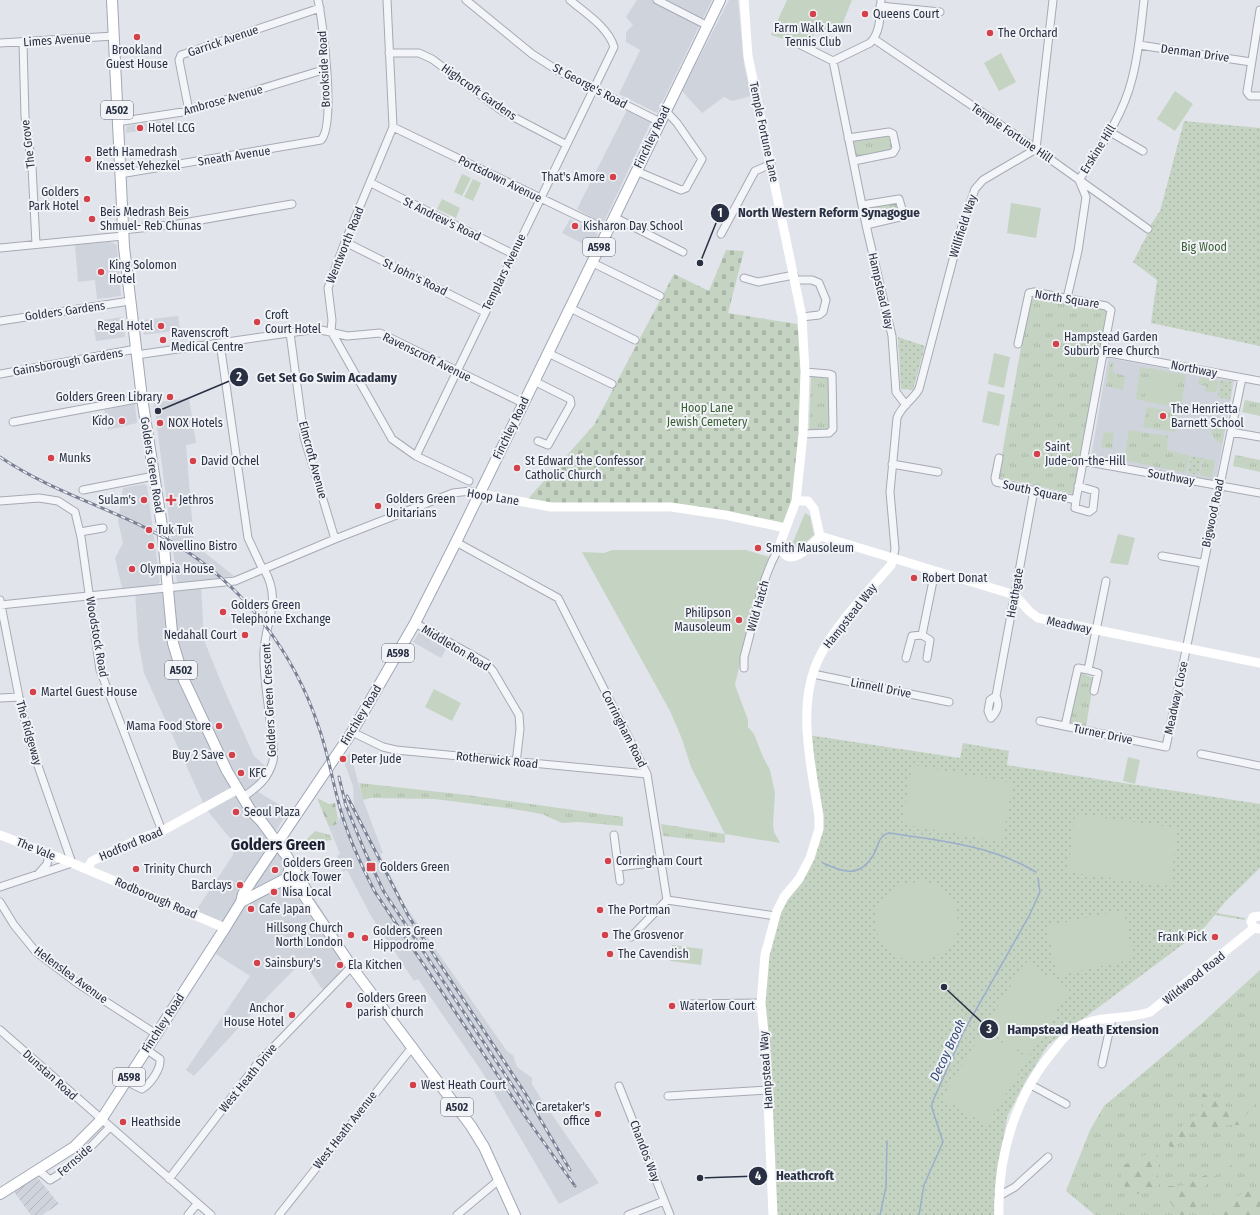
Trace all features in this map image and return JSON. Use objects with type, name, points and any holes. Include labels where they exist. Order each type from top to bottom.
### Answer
[{"type":"main road","name":"Golders Green Road","points":[[112,0],[123,233],[142,398],[162,526],[171,633],[178,662],[221,759],[255,816],[267,841],[266,860]]},
{"type":"main road","name":"Finchley Road","points":[[1,1191],[56,1159],[79,1142],[101,1120],[225,928],[241,902],[243,894],[352,732],[415,623],[456,542],[665,110],[720,0]]},
{"type":"main road","name":"Golders Green Road","points":[[255,816],[262,822],[277,842]]},
{"type":"main road","name":"A502","points":[[277,842],[288,858],[328,930]]},
{"type":"main road","points":[[266,860],[288,858],[290,867],[289,874],[287,878],[281,882]]},
{"type":"main road","points":[[259,871],[260,880],[263,883],[271,885]]},
{"type":"main road","name":"Finchley Road","points":[[241,902],[271,885],[281,882]]},
{"type":"main road","name":"A502","points":[[281,882],[296,886],[301,891],[352,966],[413,1046],[471,1126],[484,1147],[500,1179],[515,1215]]},
{"type":"street","name":"Brookside Road","points":[[318,0],[326,69],[326,120],[323,138]]},
{"type":"street","name":"Wentworth Road","points":[[387,0],[388,52],[393,127],[345,242],[328,288],[332,320],[331,331],[392,439],[416,456],[469,481]]},
{"type":"street","name":"St George's Road","points":[[466,0],[532,54],[560,72],[660,122]]},
{"type":"street","name":"Templars Avenue","points":[[416,456],[565,144],[614,47],[612,40],[597,23],[570,0]]},
{"type":"street","points":[[657,0],[708,26]]},
{"type":"street","name":"Temple Fortune Lane","points":[[744,0],[748,56],[802,317],[805,372],[803,434],[796,502],[780,541],[780,547]]},
{"type":"street","points":[[1036,149],[1053,0]]},
{"type":"street","name":"Erskine Hill","points":[[1067,298],[1078,251],[1086,197],[1079,180],[1110,132],[1132,80],[1139,45],[1144,0]]},
{"type":"street","points":[[801,45],[833,61],[870,43],[874,39],[877,33],[881,3],[940,12]]},
{"type":"street","name":"Garrick Avenue","points":[[189,111],[179,60],[181,55],[320,8]]},
{"type":"street","points":[[1260,10],[1247,92],[1250,96],[1260,96]]},
{"type":"street","name":"Limes Avenue","points":[[0,43],[23,43],[114,36]]},
{"type":"street","name":"Temple Fortune Hill","points":[[874,39],[1036,149],[1148,228]]},
{"type":"street","name":"The Grove","points":[[23,43],[25,116],[32,167],[36,244]]},
{"type":"street","name":"Denman Drive","points":[[1139,45],[1251,62]]},
{"type":"street","name":"Highcroft Gardens","points":[[388,52],[419,53],[432,59],[502,111],[565,144]]},
{"type":"street","name":"Hampstead Way","points":[[774,1215],[768,1090],[761,1003],[765,954],[776,916],[784,897],[799,879],[809,862],[818,829],[819,816],[808,735],[808,703],[813,674],[821,654],[836,632],[891,565],[893,559],[895,549],[890,492],[892,464],[897,418],[906,405],[896,392],[892,336],[866,225],[833,61]]},
{"type":"street","name":"Ambrose Avenue","points":[[117,122],[189,111],[326,69]]},
{"type":"street","points":[[636,171],[681,190],[686,188],[702,159],[677,123],[665,110]]},
{"type":"street","name":"Portsdown Avenue","points":[[393,127],[607,230]]},
{"type":"street","points":[[848,138],[889,132],[892,134],[896,148],[893,153],[854,161]]},
{"type":"street","points":[[1110,132],[1143,151]]},
{"type":"street","name":"Sneath Avenue","points":[[120,174],[317,142],[323,138]]},
{"type":"street","name":"Willifield Way","points":[[906,405],[915,396],[919,389],[961,229],[975,188],[983,180],[1036,149]]},
{"type":"street","points":[[721,234],[755,171],[771,164]]},
{"type":"street","name":"St Andrew's Road","points":[[370,183],[513,254]]},
{"type":"street","points":[[862,205],[899,199],[904,216],[866,225]]},
{"type":"street","points":[[0,248],[123,233],[292,204]]},
{"type":"street","points":[[614,217],[683,252]]},
{"type":"street","name":"St John's Road","points":[[345,242],[485,312]]},
{"type":"street","points":[[591,262],[660,296]]},
{"type":"street","points":[[744,278],[758,282],[795,278],[812,280],[819,283],[826,300],[823,312],[819,315],[802,317]]},
{"type":"street","name":"North Square","points":[[1018,344],[1029,293],[1034,292],[1110,307],[1111,312],[1104,352]]},
{"type":"street","name":"Golders Gardens","points":[[0,321],[130,301]]},
{"type":"street","points":[[570,308],[635,340]]},
{"type":"street","name":"Ravenscroft Avenue","points":[[136,352],[220,343],[317,329],[331,331],[339,335],[346,336],[380,333],[455,372],[523,403]]},
{"type":"street","name":"Elmcroft Avenue","points":[[290,333],[304,437],[335,539]]},
{"type":"street","name":"Golders Green Crescent","points":[[220,343],[248,538],[271,581],[274,601],[264,653],[273,758],[266,779],[259,786],[241,793]]},
{"type":"street","name":"Gainsborough Gardens","points":[[0,374],[136,352]]},
{"type":"street","name":"Northway","points":[[1104,352],[1260,381]]},
{"type":"street","name":"South Square","points":[[1078,486],[1095,491],[1093,509],[1089,512],[1077,510],[1075,508],[1078,486],[1104,352]]},
{"type":"street","points":[[548,353],[612,384]]},
{"type":"street","points":[[803,434],[829,433],[833,429],[832,376],[829,374],[805,372]]},
{"type":"street","name":"Bigwood Road","points":[[1186,648],[1202,563],[1212,527],[1219,486],[1242,378]]},
{"type":"street","points":[[534,381],[570,399],[571,404],[548,445],[538,441]]},
{"type":"street","points":[[13,422],[142,398]]},
{"type":"street","points":[[1231,432],[1260,437]]},
{"type":"street","name":"South Square","points":[[999,458],[995,478],[996,482],[1076,500]]},
{"type":"street","name":"Southway","points":[[1083,461],[1260,493]]},
{"type":"street","points":[[892,464],[938,472]]},
{"type":"street","points":[[83,490],[154,476]]},
{"type":"street","name":"Heathgate","points":[[996,696],[1034,490]]},
{"type":"street","name":"Hoop Lane","points":[[0,604],[89,597],[235,582],[335,539],[453,493],[470,491],[551,507],[671,507],[725,515],[786,528]]},
{"type":"street","name":"Woodstock Road","points":[[0,501],[39,498],[58,501],[75,512],[80,532],[100,670],[162,831]]},
{"type":"street","points":[[796,502],[808,501],[814,509],[820,536]]},
{"type":"street","points":[[80,532],[103,528]]},
{"type":"street","points":[[820,536],[1015,595]]},
{"type":"street","points":[[780,547],[787,555],[799,556],[820,536]]},
{"type":"street","name":"Corringham Road","points":[[456,542],[558,598],[647,774],[659,862],[667,900]]},
{"type":"street","name":"Wild Hatch","points":[[744,668],[744,657],[767,574],[773,558],[780,547]]},
{"type":"street","points":[[1162,556],[1202,563]]},
{"type":"street","points":[[922,635],[935,571]]},
{"type":"street","points":[[1088,670],[1106,581]]},
{"type":"street","name":"Meadway","points":[[1015,595],[1029,611],[1038,618],[1260,663]]},
{"type":"street","name":"The Ridgeway","points":[[0,604],[30,743],[72,863]]},
{"type":"street","name":"Middleton Road","points":[[415,623],[494,670],[520,715],[516,763]]},
{"type":"street","points":[[906,658],[912,636],[922,635],[930,640],[927,658]]},
{"type":"street","name":"Meadway Close","points":[[1166,747],[1186,648]]},
{"type":"street","points":[[1065,726],[1078,668],[1098,673],[1094,691]]},
{"type":"street","name":"Linnell Drive","points":[[813,674],[949,702]]},
{"type":"street","points":[[0,698],[19,697]]},
{"type":"street","name":"Turner Drive","points":[[1040,721],[1166,747]]},
{"type":"street","name":"Rotherwick Road","points":[[352,732],[383,747],[396,750],[516,763],[647,774]]},
{"type":"street","points":[[1201,754],[1260,766]]},
{"type":"street","name":"Hodford Road","points":[[72,863],[87,869],[92,861],[139,839],[162,831],[241,793]]},
{"type":"street","points":[[614,834],[620,881]]},
{"type":"street","name":"The Vale","points":[[0,835],[72,863]]},
{"type":"street","points":[[37,874],[47,864],[49,854]]},
{"type":"street","points":[[618,867],[659,862]]},
{"type":"street","points":[[0,887],[72,863]]},
{"type":"street","name":"Rodborough Road","points":[[87,869],[225,928]]},
{"type":"street","points":[[631,937],[667,900],[776,916]]},
{"type":"street","name":"Helenslea Avenue","points":[[0,902],[14,925],[36,952],[77,982],[156,1034]]},
{"type":"street","points":[[1257,929],[1251,924],[1251,920],[1256,916],[1260,916]]},
{"type":"street","name":"Wildwood Road","points":[[999,1215],[999,1183],[1010,1128],[1031,1085],[1047,1059],[1078,1026],[1095,1020],[1137,1017],[1150,1012],[1257,929]]},
{"type":"street","name":"West Heath Drive","points":[[169,1179],[258,1063],[352,966]]},
{"type":"street","points":[[683,1004],[761,1003]]},
{"type":"street","points":[[1102,1064],[1112,1019]]},
{"type":"street","name":"Dunstan Road","points":[[0,1030],[101,1120]]},
{"type":"street","name":"West Heath Avenue","points":[[281,1214],[413,1046]]},
{"type":"street","points":[[126,1081],[142,1089],[147,1086],[160,1065],[160,1060],[146,1049]]},
{"type":"street","points":[[1031,1085],[1066,1104]]},
{"type":"street","name":"Chandos Way","points":[[619,1086],[670,1215]]},
{"type":"street","points":[[668,1096],[768,1090]]},
{"type":"street","points":[[101,1120],[211,1215]]},
{"type":"street","name":"Fernside","points":[[38,1170],[50,1180],[77,1160],[110,1127]]},
{"type":"street","points":[[999,1196],[1015,1187],[1048,1157]]},
{"type":"street","points":[[56,1159],[64,1170]]},
{"type":"street","points":[[460,1214],[500,1179]]},
{"type":"street","points":[[628,1215],[664,1201]]},
{"type":"street","points":[[188,1215],[197,1204]]},
{"type":"shaded area","points":[[637,0],[712,0],[657,113],[619,94],[640,50],[626,42],[626,32],[633,25],[626,17]]},
{"type":"shaded area","points":[[729,0],[738,0],[744,65],[751,96],[732,101],[724,97],[702,113],[682,91]]},
{"type":"shaded area","points":[[627,110],[651,122],[603,224],[577,209]]},
{"type":"shaded area","points":[[161,121],[162,128],[126,133],[127,126]]},
{"type":"shaded area","name":"Kisharon Day School","points":[[570,219],[598,234],[591,248],[562,233]]},
{"type":"shaded area","name":"King Solomon Hotel","points":[[110,242],[117,245],[121,296],[97,299],[95,280],[78,282],[75,245]]},
{"type":"shaded area","points":[[178,316],[180,330],[144,335],[142,320]]},
{"type":"shaded area","points":[[123,317],[125,337],[96,341],[94,329],[97,329],[97,321]]},
{"type":"shaded area","name":"The Henrietta Barnett School","points":[[1108,358],[1234,381],[1216,481],[1091,457]]},
{"type":"shaded area","points":[[189,398],[196,443],[186,445],[194,544],[234,576],[179,583],[177,582],[154,403]]},
{"type":"shaded area","points":[[135,404],[137,423],[108,430],[104,410]]},
{"type":"shaded area","points":[[144,484],[147,486],[160,582],[157,585],[122,588],[115,558],[123,543],[118,521],[123,488]]},
{"type":"shaded area","points":[[201,585],[204,640],[254,756],[270,770],[255,790],[288,810],[275,833],[298,873],[356,963],[325,993],[303,961],[270,994],[194,1076],[186,1070],[250,976],[210,950],[224,928],[193,915],[233,855],[234,843],[206,809],[144,673],[138,640],[135,591]]},
{"type":"shaded area","points":[[420,630],[448,646],[441,658],[413,642]]},
{"type":"shaded area","points":[[350,752],[363,800],[383,853],[380,854],[400,895],[399,897],[507,1051],[513,1055],[517,1067],[532,1078],[532,1084],[540,1097],[599,1183],[559,1204],[482,1072],[418,979],[414,981],[371,916],[347,870],[343,872],[337,856],[340,854],[329,827],[337,824],[336,820],[340,818],[340,809],[354,804],[353,786],[344,762]]},
{"type":"shaded area","points":[[37,1177],[59,1204],[42,1215],[31,1215],[14,1192]]},
{"type":"green space","name":"Farm Walk Lawn Tennis Club","points":[[787,0],[852,0],[842,25],[814,34],[809,47],[771,35]]},
{"type":"green space","points":[[1001,53],[1016,82],[999,91],[984,63]]},
{"type":"green space","points":[[1175,91],[1193,104],[1175,131],[1157,119]]},
{"type":"green space","name":"Big Wood","points":[[1184,121],[1260,128],[1260,346],[1151,323],[1157,280],[1133,262],[1147,235],[1148,229],[1160,211]]},
{"type":"green space","points":[[893,134],[893,153],[854,161],[848,138]]},
{"type":"green space","points":[[462,174],[471,178],[462,196],[454,192]]},
{"type":"green space","points":[[473,179],[481,183],[473,201],[464,197]]},
{"type":"green space","points":[[442,199],[460,208],[456,218],[437,209]]},
{"type":"green space","points":[[899,199],[904,216],[866,225],[862,205]]},
{"type":"green space","points":[[1011,203],[1041,208],[1036,238],[1007,233]]},
{"type":"green space","name":"Hoop Lane Jewish Cemetery","points":[[726,250],[744,251],[728,313],[797,324],[805,372],[796,501],[786,528],[725,515],[525,502],[594,425],[674,274],[709,291]]},
{"type":"green space","points":[[1030,296],[1104,309],[1107,312],[1102,353],[1073,494],[998,477]]},
{"type":"green space","points":[[898,337],[925,346],[913,390],[901,389]]},
{"type":"green space","points":[[994,353],[1010,357],[1004,388],[988,384]]},
{"type":"green space","points":[[1110,362],[1114,363],[1112,372],[1125,376],[1123,390],[1106,386]]},
{"type":"green space","points":[[1140,367],[1186,375],[1181,408],[1136,399]]},
{"type":"green space","points":[[1150,368],[1180,375],[1174,407],[1144,401]]},
{"type":"green space","points":[[811,375],[831,377],[830,431],[809,431]]},
{"type":"green space","points":[[1200,377],[1219,381],[1216,393],[1205,391],[1206,386],[1198,384]]},
{"type":"green space","points":[[1220,380],[1232,382],[1230,400],[1218,397]]},
{"type":"green space","points":[[988,391],[1005,395],[999,426],[982,422]]},
{"type":"green space","points":[[1245,400],[1260,403],[1260,416],[1242,412]]},
{"type":"green space","points":[[1147,407],[1178,412],[1175,432],[1143,427]]},
{"type":"green space","points":[[1227,417],[1222,444],[1212,436],[1212,429],[1213,425],[1219,418]]},
{"type":"green space","points":[[1129,430],[1168,436],[1167,450],[1190,456],[1186,473],[1124,460]]},
{"type":"green space","points":[[1104,432],[1114,433],[1112,449],[1101,447]]},
{"type":"green space","points":[[1235,455],[1260,460],[1260,472],[1233,466]]},
{"type":"green space","points":[[1191,456],[1202,458],[1198,475],[1188,473]]},
{"type":"green space","points":[[1203,458],[1215,461],[1212,478],[1200,475]]},
{"type":"green space","points":[[805,513],[810,516],[814,535],[801,546],[793,548],[791,547]]},
{"type":"green space","points":[[1118,534],[1135,538],[1128,565],[1110,563]]},
{"type":"green space","points":[[612,550],[746,550],[769,557],[743,649],[735,685],[748,720],[748,727],[754,734],[770,770],[775,793],[773,824],[774,832],[780,843],[725,834],[691,767],[682,739],[670,711],[582,552],[604,553]]},
{"type":"green space","points":[[1081,673],[1094,678],[1086,727],[1068,724]]},
{"type":"green space","points":[[434,689],[461,703],[452,721],[425,707]]},
{"type":"green space","points":[[808,735],[960,758],[963,743],[1009,751],[1007,765],[1260,804],[1260,868],[1225,902],[1216,913],[1245,918],[1245,920],[1215,915],[1202,930],[1048,1045],[1025,1082],[1007,1117],[994,1200],[994,1215],[774,1215],[761,1003],[776,916],[799,879],[819,816]]},
{"type":"green space","points":[[1128,757],[1140,760],[1135,784],[1123,781]]},
{"type":"green space","points":[[912,765],[1013,783],[1002,842],[902,824]]},
{"type":"green space","points":[[359,783],[467,795],[623,817],[623,826],[578,822],[562,823],[542,814],[434,799],[371,798],[363,800]]},
{"type":"green space","points":[[317,798],[329,804],[335,803],[338,819],[336,820],[337,824],[329,827]]},
{"type":"green space","points":[[1075,814],[1178,828],[1170,886],[1068,872]]},
{"type":"green space","points":[[661,824],[725,834],[725,843],[663,836]]},
{"type":"green space","points":[[315,831],[330,835],[332,840],[302,844]]},
{"type":"green space","points":[[921,881],[938,885],[954,901],[959,926],[953,942],[939,954],[919,962],[897,957],[879,940],[875,916],[882,899],[900,886]]},
{"type":"green space","points":[[1124,910],[1133,959],[1057,976],[1047,926]]},
{"type":"green space","points":[[672,945],[703,949],[701,965],[670,961]]},
{"type":"green space","points":[[1025,962],[1070,989],[1029,1056],[984,1029]]},
{"type":"green space","points":[[1260,970],[1260,1215],[1095,1215],[1066,1191],[1090,1130],[1104,1106],[1200,1025]]},
{"type":"green space","points":[[983,1031],[1028,1058],[987,1125],[942,1098]]},
{"type":"green space","points":[[1260,1087],[1260,1099],[1245,1116],[1248,1120],[1245,1125],[1228,1125],[1215,1129],[1194,1131],[1171,1149],[1167,1142],[1189,1119],[1205,1110],[1201,1101],[1203,1093],[1232,1110],[1244,1104]]},
{"type":"green space","points":[[1158,1147],[1158,1187],[1138,1194],[1121,1184],[1121,1166],[1138,1159]]},
{"type":"green space","points":[[1233,1159],[1236,1162],[1214,1176],[1196,1197],[1199,1208],[1195,1212],[1176,1215],[1172,1204],[1164,1198],[1164,1186],[1181,1186],[1215,1171]]},
{"type":"green space","points":[[1260,1187],[1260,1215],[1214,1215],[1229,1201],[1241,1194]]},
{"type":"waterway","name":"Decoy Brook","points":[[823,863],[845,871],[857,870],[869,862],[881,838],[889,833],[927,838],[984,850],[1019,863],[1036,872]]},
{"type":"waterway","name":"Decoy Brook","points":[[919,1215],[924,1185],[943,1142],[932,1108],[932,1103],[964,1031],[1029,916],[1040,892],[1038,878]]},
{"type":"waterway","points":[[880,1215],[886,1187],[887,1141]]},
{"type":"railway","points":[[0,457],[44,482],[136,523],[180,547],[204,563],[226,582],[246,602],[264,624],[281,648],[308,698],[321,735],[343,819],[360,861],[375,892],[525,1116],[575,1186]]},
{"type":"railway","points":[[339,777],[346,806]]},
{"type":"railway","points":[[347,796],[409,917],[525,1093],[570,1170]]},
{"type":"railway","points":[[345,803],[365,852],[384,892],[528,1109]]},
{"type":"place","name":"Farm Walk Lawn Tennis Club","points":[[813,14]]},
{"type":"place","name":"Queens Court","points":[[865,14]]},
{"type":"place","name":"The Orchard","points":[[990,33]]},
{"type":"place","name":"Brookland Guest House","points":[[137,37]]},
{"type":"place","name":"Hotel LCG","points":[[140,128]]},
{"type":"place","name":"Beth Hamedrash Knesset Yehezkel","points":[[88,159]]},
{"type":"place","name":"That's Amore","points":[[613,177]]},
{"type":"place","name":"Golders Park Hotel","points":[[87,199]]},
{"type":"place","name":"Beis Medrash Beis Shmuel- Reb Chunas","points":[[92,219]]},
{"type":"place","name":"Kisharon Day School","points":[[575,226]]},
{"type":"place","name":"North Western Reform Synagogue","points":[[700,263]]},
{"type":"place","name":"King Solomon Hotel","points":[[101,272]]},
{"type":"place","name":"Croft Court Hotel","points":[[257,322]]},
{"type":"place","name":"Regal Hotel","points":[[161,326]]},
{"type":"place","name":"Ravenscroft Medical Centre","points":[[163,340]]},
{"type":"place","name":"Hampstead Garden Suburb Free Church","points":[[1056,344]]},
{"type":"place","name":"Golders Green Library","points":[[170,397]]},
{"type":"place","name":"Get Set Go Swim Acadamy","points":[[158,411]]},
{"type":"place","name":"The Henrietta Barnett School","points":[[1163,416]]},
{"type":"place","name":"Kïdo","points":[[122,421]]},
{"type":"place","name":"NOX Hotels","points":[[160,423]]},
{"type":"place","name":"Saint Jude-on-the-Hill","points":[[1037,454]]},
{"type":"place","name":"Munks","points":[[51,458]]},
{"type":"place","name":"David Ochel","points":[[193,461]]},
{"type":"place","name":"St Edward the Confessor Catholic Church","points":[[517,468]]},
{"type":"place","name":"Sulam's","points":[[144,500]]},
{"type":"place","name":"Jethros","points":[[171,500]]},
{"type":"place","name":"Golders Green Unitarians","points":[[378,506]]},
{"type":"place","name":"Tuk Tuk","points":[[149,530]]},
{"type":"place","name":"Novellino Bistro","points":[[151,546]]},
{"type":"place","name":"Smith Mausoleum","points":[[758,548]]},
{"type":"place","name":"Olympia House","points":[[132,569]]},
{"type":"place","name":"Robert Donat","points":[[914,578]]},
{"type":"place","name":"Golders Green Telephone Exchange","points":[[223,612]]},
{"type":"place","name":"Philipson Mausoleum","points":[[739,620]]},
{"type":"place","name":"Nedahall Court","points":[[245,635]]},
{"type":"place","name":"Martel Guest House","points":[[33,692]]},
{"type":"place","name":"Mama Food Store","points":[[219,726]]},
{"type":"place","name":"Buy 2 Save","points":[[232,755]]},
{"type":"place","name":"Peter Jude","points":[[343,759]]},
{"type":"place","name":"KFC","points":[[241,773]]},
{"type":"place","name":"Seoul Plaza","points":[[236,812]]},
{"type":"place","name":"Corringham Court","points":[[608,861]]},
{"type":"place","name":"Golders Green","points":[[371,867]]},
{"type":"place","name":"Trinity Church","points":[[136,869]]},
{"type":"place","name":"Golders Green Clock Tower","points":[[275,870]]},
{"type":"place","name":"Barclays","points":[[240,885]]},
{"type":"place","name":"Nisa Local","points":[[274,892]]},
{"type":"place","name":"Cafe Japan","points":[[251,909]]},
{"type":"place","name":"The Portman","points":[[600,910]]},
{"type":"place","name":"Hillsong Church North London","points":[[351,935]]},
{"type":"place","name":"The Grosvenor","points":[[605,935]]},
{"type":"place","name":"Frank Pick","points":[[1215,937]]},
{"type":"place","name":"Golders Green Hippodrome","points":[[365,938]]},
{"type":"place","name":"The Cavendish","points":[[610,954]]},
{"type":"place","name":"Sainsbury's","points":[[257,963]]},
{"type":"place","name":"Ela Kitchen","points":[[340,965]]},
{"type":"place","name":"Hampstead Heath Extension","points":[[944,987]]},
{"type":"place","name":"Golders Green parish church","points":[[349,1005]]},
{"type":"place","name":"Waterlow Court","points":[[672,1006]]},
{"type":"place","name":"Anchor House Hotel","points":[[292,1015]]},
{"type":"place","name":"West Heath Court","points":[[413,1085]]},
{"type":"place","name":"Caretaker's office","points":[[598,1114]]},
{"type":"place","name":"Heathside","points":[[123,1122]]},
{"type":"place","name":"Heathcroft","points":[[700,1178]]},
{"type":"district","name":"Golders Green","points":[[278,844]]}]
